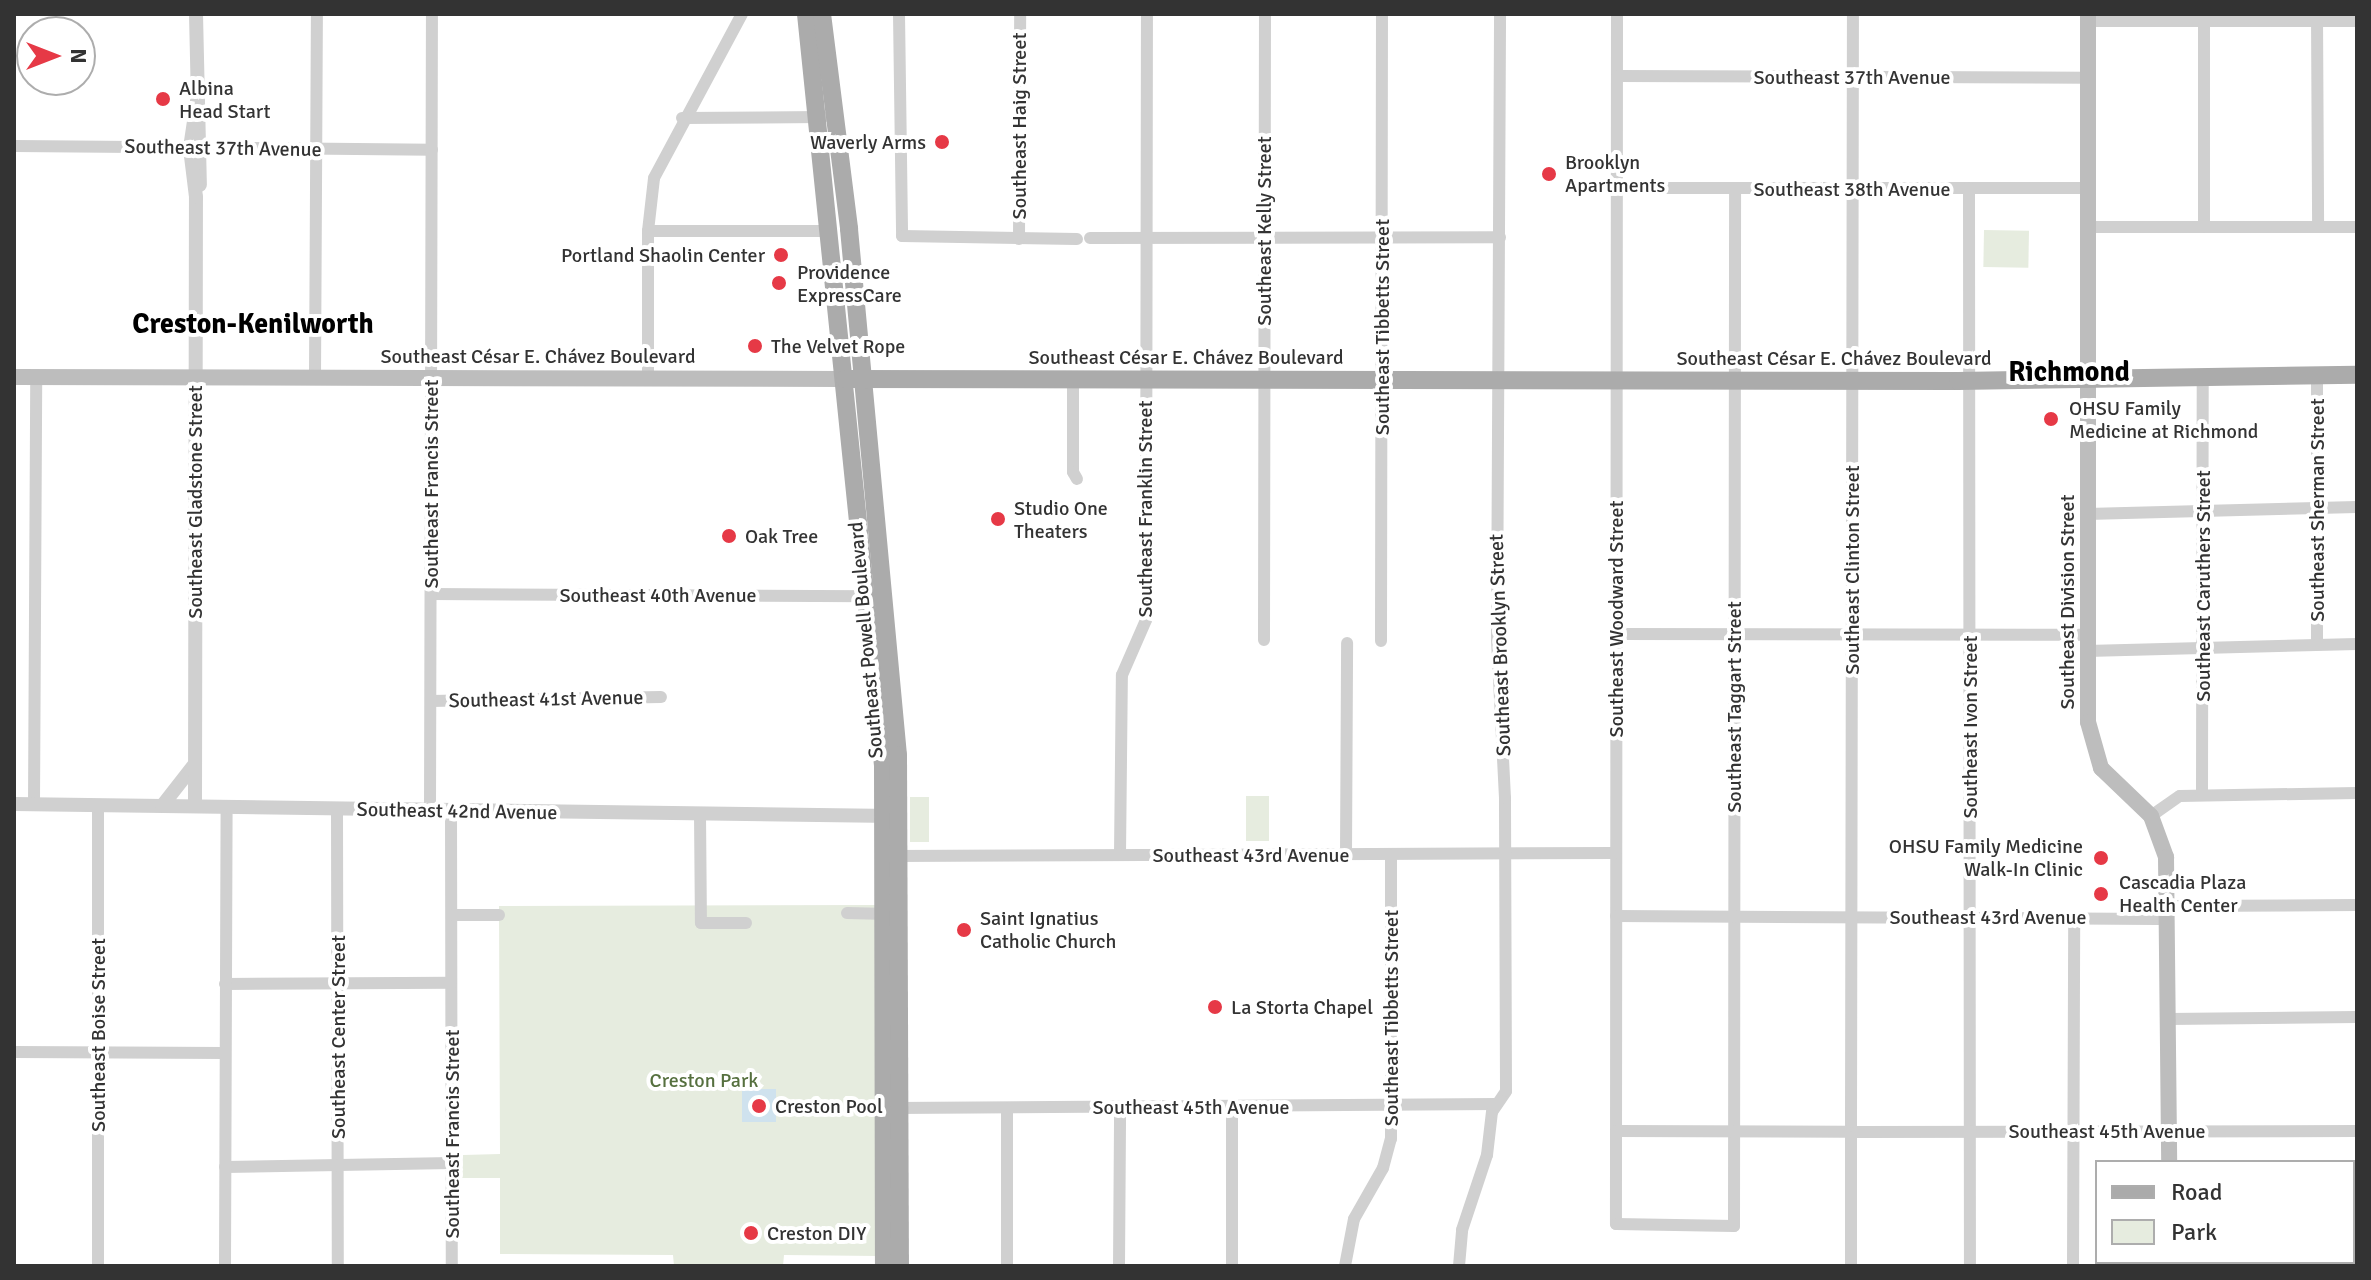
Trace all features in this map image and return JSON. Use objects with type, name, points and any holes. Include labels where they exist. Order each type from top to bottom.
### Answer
[{"type":"main road","name":"Southeast Powell Boulevard","points":[[806,14],[825,118],[854,380],[877,596],[893,816],[892,1108],[884,1266]]},
{"type":"main road","name":"Southeast Powell Boulevard","points":[[822,14],[830,231],[854,380]]},
{"type":"main road","name":"Southeast Division Street","points":[[2088,18],[2088,722],[2096,760],[2151,816],[2166,857],[2169,1160]]},
{"type":"main road","name":"Southeast César E. Chávez Boulevard","points":[[14,377],[1970,381],[2357,375]]},
{"type":"main road","name":"Southeast Powell Boulevard","points":[[892,1108],[900,1266]]},
{"type":"street","name":"Southeast Gladstone Street","points":[[195,806],[196,14]]},
{"type":"street","points":[[315,378],[317,14]]},
{"type":"street","name":"Southeast Francis Street","points":[[430,810],[432,14]]},
{"type":"street","points":[[648,378],[648,231],[654,178],[682,118],[742,14]]},
{"type":"street","points":[[899,14],[902,236],[1019,239],[1500,237]]},
{"type":"street","name":"Southeast Haig Street","points":[[1019,239],[1020,14]]},
{"type":"street","name":"Southeast Franklin Street","points":[[1120,855],[1122,675],[1146,620],[1147,14]]},
{"type":"street","name":"Southeast Kelly Street","points":[[1264,640],[1265,14]]},
{"type":"street","name":"Southeast Tibbetts Street","points":[[1381,641],[1382,14]]},
{"type":"street","name":"Southeast Brooklyn Street","points":[[1459,1266],[1462,1230],[1482,1172],[1497,1104],[1506,1091],[1506,854],[1497,639],[1500,14]]},
{"type":"street","name":"Southeast Woodward Street","points":[[1617,14],[1616,1224],[1734,1226]]},
{"type":"street","name":"Southeast Clinton Street","points":[[1851,1266],[1853,14]]},
{"type":"street","points":[[2317,17],[2318,227]]},
{"type":"street","points":[[2088,18],[2317,17],[2357,21]]},
{"type":"street","points":[[2204,18],[2204,227]]},
{"type":"street","name":"Southeast 37th Avenue","points":[[1617,76],[2087,78]]},
{"type":"street","points":[[682,118],[825,118]]},
{"type":"street","name":"Southeast 37th Avenue","points":[[14,146],[432,150]]},
{"type":"street","name":"Southeast 38th Avenue","points":[[1617,188],[2087,188]]},
{"type":"street","name":"Southeast Ivon Street","points":[[1969,188],[1970,1266]]},
{"type":"street","name":"Southeast Taggart Street","points":[[1734,1226],[1735,189]]},
{"type":"street","points":[[2087,227],[2357,227]]},
{"type":"street","points":[[648,231],[830,231]]},
{"type":"street","name":"Southeast Sherman Street","points":[[2317,376],[2317,644]]},
{"type":"street","points":[[34,804],[36,377]]},
{"type":"street","name":"Southeast Caruthers Street","points":[[2202,794],[2203,378]]},
{"type":"street","points":[[1073,379],[1073,472],[1077,479]]},
{"type":"street","points":[[2087,514],[2357,507]]},
{"type":"street","name":"Southeast 40th Avenue","points":[[431,594],[877,596]]},
{"type":"street","points":[[1617,634],[1970,634],[2203,649],[2357,644]]},
{"type":"street","points":[[1346,854],[1347,643]]},
{"type":"street","name":"Southeast 41st Avenue","points":[[431,701],[661,697]]},
{"type":"street","points":[[162,806],[194,765]]},
{"type":"street","points":[[2151,816],[2174,797],[2357,793]]},
{"type":"street","name":"Southeast 42nd Avenue","points":[[14,804],[893,816]]},
{"type":"street","name":"Southeast Boise Street","points":[[98,805],[98,1266]]},
{"type":"street","points":[[225,1266],[224,839],[227,807]]},
{"type":"street","name":"Southeast Center Street","points":[[337,809],[338,1266]]},
{"type":"street","name":"Southeast Francis Street","points":[[451,810],[452,1266]]},
{"type":"street","points":[[700,814],[701,923],[746,923]]},
{"type":"street","name":"Southeast 43rd Avenue","points":[[893,856],[1616,853]]},
{"type":"street","name":"Southeast Tibbetts Street","points":[[1345,1266],[1354,1219],[1389,1150],[1393,1106],[1391,855]]},
{"type":"street","name":"Southeast 43rd Avenue","points":[[1616,916],[2158,919],[2178,906],[2357,905]]},
{"type":"street","points":[[847,913],[893,914]]},
{"type":"street","points":[[452,915],[499,915]]},
{"type":"street","points":[[2073,1266],[2074,918]]},
{"type":"street","points":[[225,984],[451,983]]},
{"type":"street","points":[[2168,1019],[2357,1017]]},
{"type":"street","points":[[14,1052],[225,1053]]},
{"type":"street","name":"Southeast 45th Avenue","points":[[892,1108],[1497,1104]]},
{"type":"street","points":[[1232,1106],[1232,1266]]},
{"type":"street","points":[[1119,1266],[1120,1107]]},
{"type":"street","points":[[1007,1108],[1007,1266]]},
{"type":"street","name":"Southeast 45th Avenue","points":[[1616,1131],[2357,1131]]},
{"type":"street","points":[[225,1167],[452,1163]]},
{"type":"green space","points":[[1984,230],[2029,231],[2028,268],[1983,267]]},
{"type":"green space","points":[[1246,796],[1269,796],[1269,841],[1246,841]]},
{"type":"green space","points":[[910,797],[929,797],[929,842],[910,842]]},
{"type":"green space","name":"Creston Park","points":[[875,905],[878,1256],[784,1255],[783,1266],[674,1266],[673,1255],[500,1254],[500,1178],[462,1178],[463,1155],[500,1154],[499,906]]},
{"type":"water","name":"Creston Pool","points":[[742,1089],[776,1089],[776,1122],[742,1122]]},
{"type":"place","name":"Albina Head Start","points":[[163,99]]},
{"type":"place","name":"Waverly Arms","points":[[942,142]]},
{"type":"place","name":"Brooklyn Apartments","points":[[1549,174]]},
{"type":"place","name":"Portland Shaolin Center","points":[[781,255]]},
{"type":"place","name":"Providence ExpressCare","points":[[779,283]]},
{"type":"place","name":"The Velvet Rope","points":[[755,346]]},
{"type":"place","name":"OHSU Family Medicine at Richmond","points":[[2051,419]]},
{"type":"place","name":"Studio One Theaters","points":[[998,519]]},
{"type":"place","name":"Oak Tree","points":[[729,536]]},
{"type":"place","name":"OHSU Family Medicine Walk-In Clinic","points":[[2101,858]]},
{"type":"place","name":"Cascadia Plaza Health Center","points":[[2101,894]]},
{"type":"place","name":"Saint Ignatius Catholic Church","points":[[964,930]]},
{"type":"place","name":"La Storta Chapel","points":[[1215,1007]]},
{"type":"place","name":"Creston Pool","points":[[759,1106]]},
{"type":"place","name":"Creston DIY","points":[[751,1233]]},
{"type":"district","name":"Creston-Kenilworth","points":[[253,324]]},
{"type":"district","name":"Richmond","points":[[2069,372]]}]
